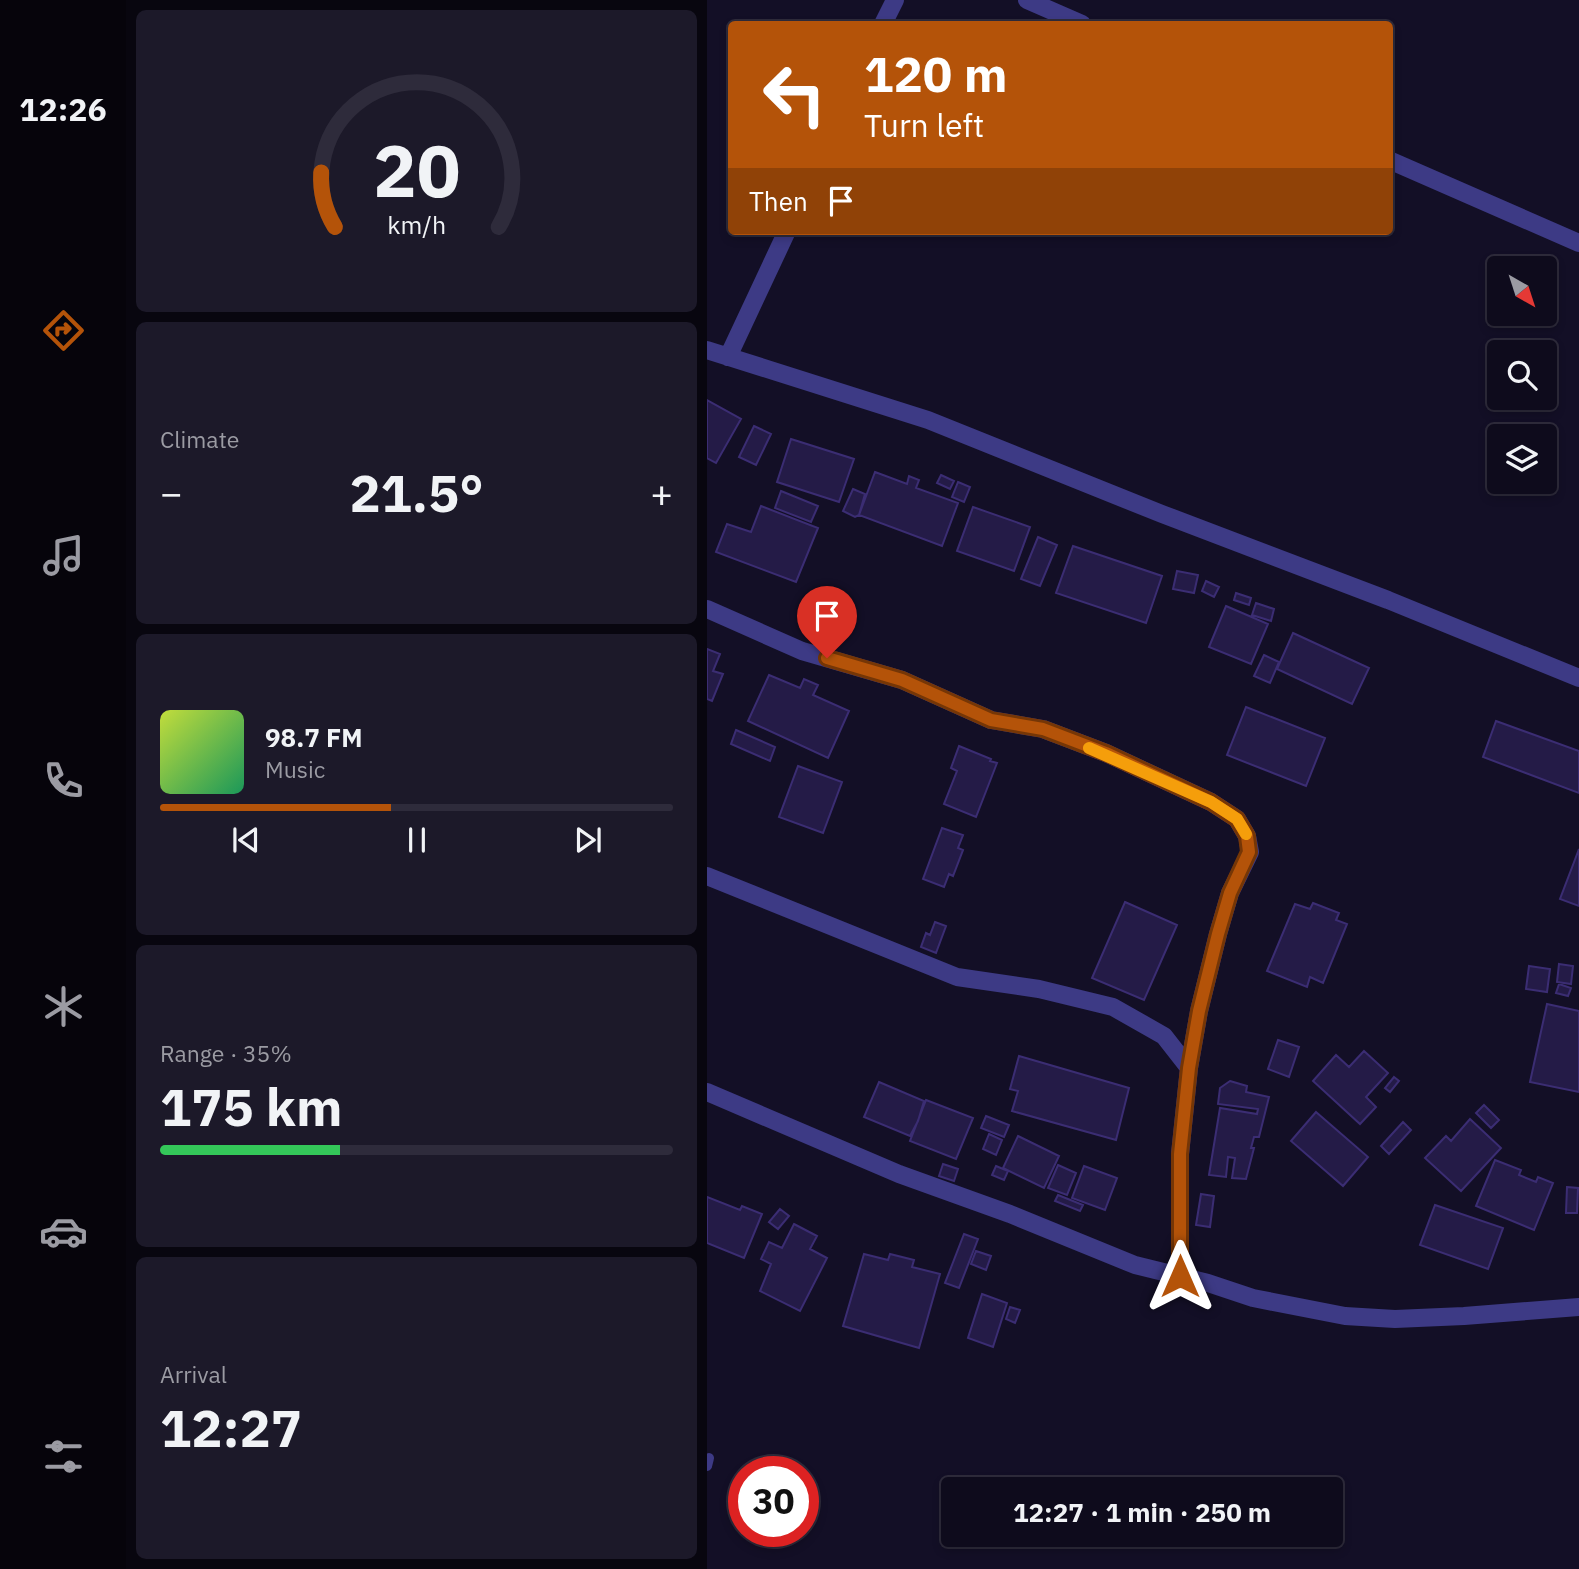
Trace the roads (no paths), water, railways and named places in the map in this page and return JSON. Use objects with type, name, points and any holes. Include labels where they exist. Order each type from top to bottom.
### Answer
[{"type":"street","points":[[884,21],[895,0]]},
{"type":"street","points":[[1027,0],[1075,21]]},
{"type":"street","points":[[1393,162],[1579,243]]},
{"type":"street","points":[[728,357],[785,235]]},
{"type":"street","points":[[707,350],[928,420],[1162,514],[1388,600],[1579,678]]},
{"type":"street","points":[[707,609],[802,651],[902,680],[991,720],[1043,729],[1106,753],[1211,802],[1237,819],[1247,836],[1249,852],[1230,893],[1218,934],[1199,1011],[1189,1068],[1180,1154],[1180,1276]]},
{"type":"street","points":[[707,876],[957,977],[1039,989],[1113,1007],[1164,1036],[1189,1068]]},
{"type":"street","points":[[707,1092],[899,1174],[1010,1214],[1135,1265],[1253,1298],[1345,1316],[1395,1319],[1465,1317],[1579,1307]]}]
